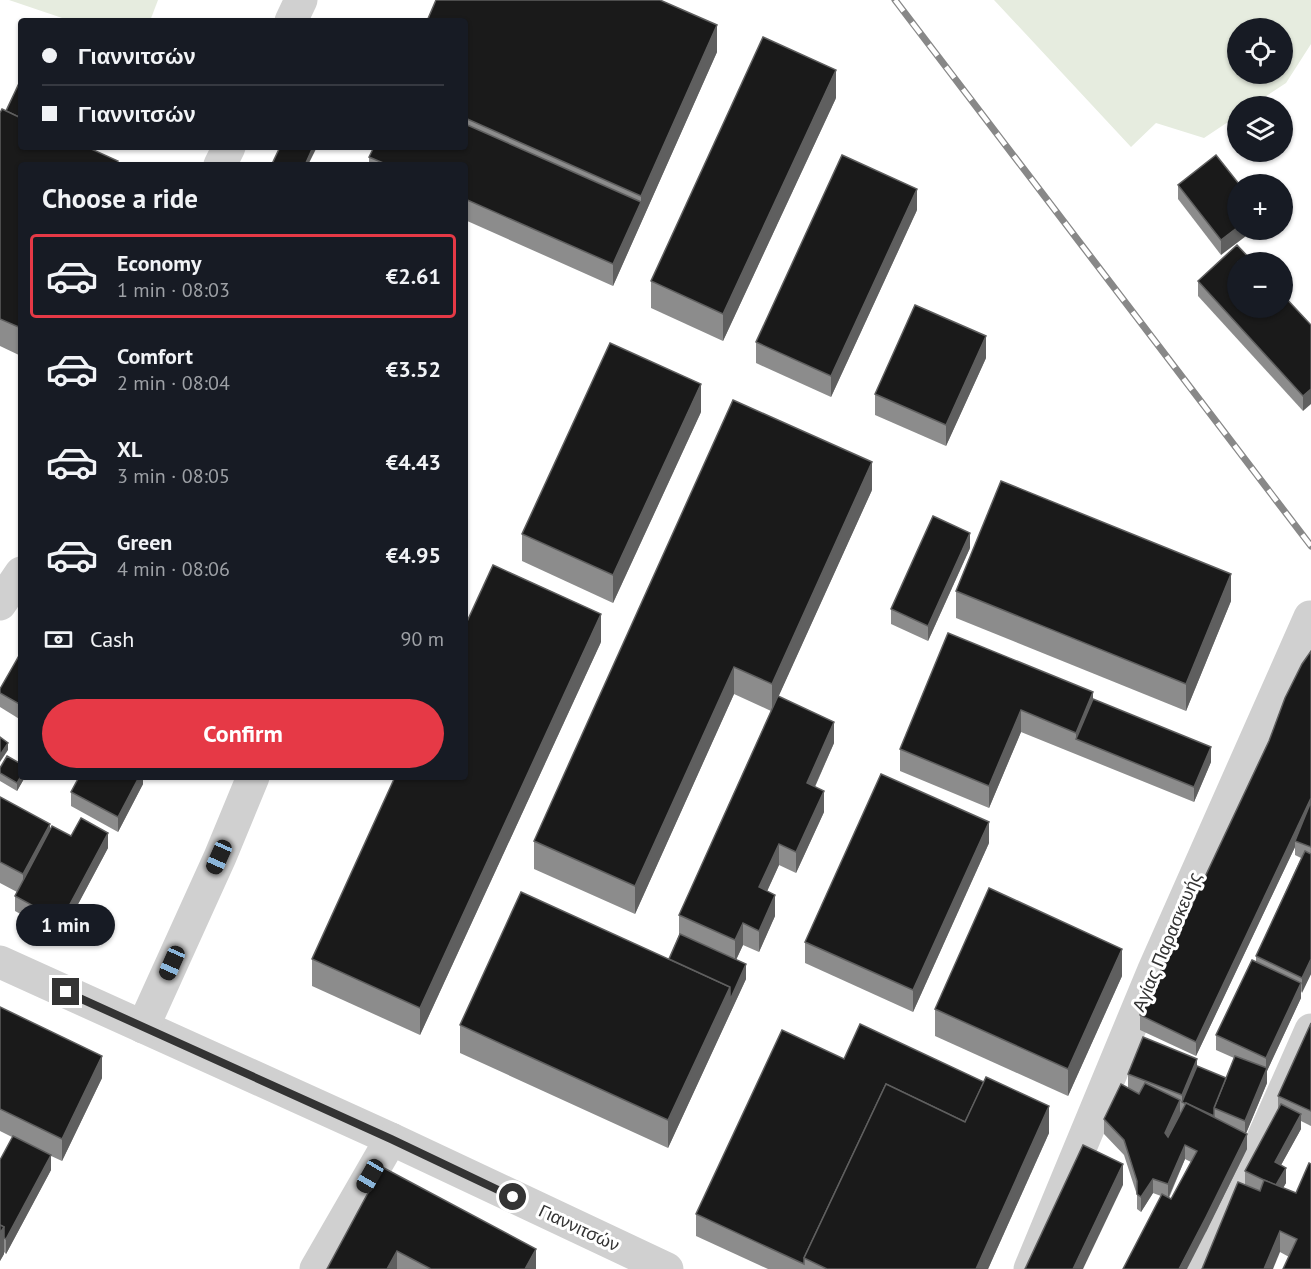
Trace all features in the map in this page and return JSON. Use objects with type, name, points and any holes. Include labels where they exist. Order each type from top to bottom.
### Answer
[{"type":"street","points":[[292,18],[301,0]]},
{"type":"street","points":[[0,604],[18,577]]},
{"type":"street","name":"Αγίας Παρασκευής","points":[[1030,1269],[1153,972],[1310,617]]},
{"type":"street","points":[[143,1027],[252,780]]},
{"type":"street","name":"Γιαννιτσών","points":[[0,962],[391,1139],[667,1269]]},
{"type":"street","points":[[1203,1269],[1311,1030]]},
{"type":"street","points":[[316,1269],[391,1139]]},
{"type":"shaded area","points":[[9,0],[158,0],[151,18],[62,18]]},
{"type":"shaded area","points":[[994,0],[1311,0],[1311,44],[1293,72],[1293,18],[1227,18],[1227,84],[1284,84],[1266,96],[1227,96],[1227,123],[1204,138],[1156,123],[1131,147]]},
{"type":"building","points":[[436,0],[660,0],[717,25],[641,196],[468,119],[468,18],[428,18]]},
{"type":"building","points":[[763,37],[836,70],[723,314],[651,281]]},
{"type":"building","points":[[18,85],[18,117],[6,111]]},
{"type":"building","points":[[2,109],[18,117],[18,150],[94,150],[118,161],[18,162],[18,327],[0,319],[0,113]]},
{"type":"building","points":[[468,125],[641,202],[613,264],[468,200],[468,162],[381,162],[369,157],[372,150],[468,150]]},
{"type":"building","points":[[279,150],[312,150],[306,162],[273,162]]},
{"type":"building","points":[[842,155],[917,189],[831,376],[756,342]]},
{"type":"building","points":[[1216,155],[1231,174],[1227,174],[1227,235],[1221,240],[1178,185]]},
{"type":"building","points":[[1237,245],[1244,252],[1229,252]]},
{"type":"building","points":[[1227,254],[1227,313],[1198,281]]},
{"type":"building","points":[[915,305],[986,336],[946,425],[875,394]]},
{"type":"building","points":[[1293,306],[1311,325],[1311,389],[1303,396],[1232,318],[1293,318]]},
{"type":"building","points":[[610,343],[701,384],[613,575],[522,534]]},
{"type":"building","points":[[733,400],[872,462],[772,684],[734,667],[635,886],[534,841]]},
{"type":"building","points":[[1001,481],[1231,574],[1186,684],[956,591]]},
{"type":"building","points":[[933,516],[970,533],[928,626],[891,609]]},
{"type":"building","points":[[493,565],[601,614],[420,1008],[312,959],[394,780],[468,780],[468,619]]},
{"type":"building","points":[[948,633],[1093,692],[1076,733],[1021,710],[989,786],[900,749]]},
{"type":"building","points":[[1311,651],[1311,798],[1196,1042],[1140,1015],[1269,741],[1285,698]]},
{"type":"building","points":[[18,658],[18,703],[0,693],[0,689]]},
{"type":"building","points":[[778,696],[834,722],[807,783],[824,791],[796,852],[779,844],[759,887],[775,895],[759,931],[743,923],[735,940],[679,915]]},
{"type":"building","points":[[1093,699],[1211,747],[1194,787],[1076,739]]},
{"type":"building","points":[[0,737],[8,743],[0,755]]},
{"type":"building","points":[[7,756],[18,762],[17,783],[0,773],[0,768]]},
{"type":"building","points":[[881,774],[989,822],[913,990],[805,942]]},
{"type":"building","points":[[77,780],[137,780],[118,817],[71,792]]},
{"type":"building","points":[[0,797],[50,824],[23,874],[0,862]]},
{"type":"building","points":[[1311,805],[1311,847],[1295,841]]},
{"type":"building","points":[[81,818],[108,833],[61,921],[15,896],[52,826],[71,836]]},
{"type":"building","points":[[1305,851],[1311,854],[1311,959],[1302,978],[1256,956]]},
{"type":"building","points":[[989,888],[1122,949],[1068,1069],[935,1009]]},
{"type":"building","points":[[521,892],[730,987],[668,1120],[460,1025]]},
{"type":"building","points":[[680,934],[746,964],[730,1000],[730,987],[669,959]]},
{"type":"building","points":[[1252,960],[1301,983],[1266,1058],[1216,1035]]},
{"type":"building","points":[[0,1007],[102,1056],[62,1139],[0,1109]]},
{"type":"building","points":[[1311,1023],[1311,1111],[1278,1096]]},
{"type":"building","points":[[860,1024],[984,1082],[965,1122],[886,1084],[804,1258],[804,1264],[696,1214],[782,1030],[844,1059]]},
{"type":"building","points":[[1143,1037],[1197,1059],[1182,1095],[1128,1074]]},
{"type":"building","points":[[1235,1056],[1267,1068],[1245,1121],[1214,1108]]},
{"type":"building","points":[[1197,1066],[1226,1078],[1214,1108],[1214,1116],[1182,1102]]},
{"type":"building","points":[[986,1077],[1049,1106],[976,1269],[827,1269],[804,1258],[886,1084],[965,1122]]},
{"type":"building","points":[[1145,1083],[1180,1100],[1165,1133],[1168,1137],[1186,1103],[1247,1134],[1179,1269],[1123,1269],[1162,1194],[1171,1199],[1197,1151],[1185,1145],[1168,1184],[1153,1179],[1141,1197],[1137,1194],[1137,1181],[1124,1140],[1104,1119],[1121,1084],[1139,1094]]},
{"type":"building","points":[[1281,1104],[1301,1114],[1275,1162],[1286,1168],[1276,1185],[1245,1171]]},
{"type":"building","points":[[13,1136],[51,1155],[6,1239],[4,1238],[4,1227],[0,1225],[0,1160]]},
{"type":"building","points":[[1083,1145],[1123,1164],[1073,1269],[1025,1269]]},
{"type":"building","points":[[1309,1163],[1311,1164],[1311,1269],[1283,1269],[1297,1239],[1280,1231],[1264,1269],[1202,1269],[1238,1182],[1260,1191],[1264,1180],[1296,1193]]},
{"type":"building","points":[[382,1167],[536,1249],[525,1269],[431,1269],[397,1251],[387,1269],[327,1269]]},
{"type":"railway","points":[[895,0],[1311,546]]},
{"type":"route","points":[[66,992],[391,1139],[513,1197]]}]
